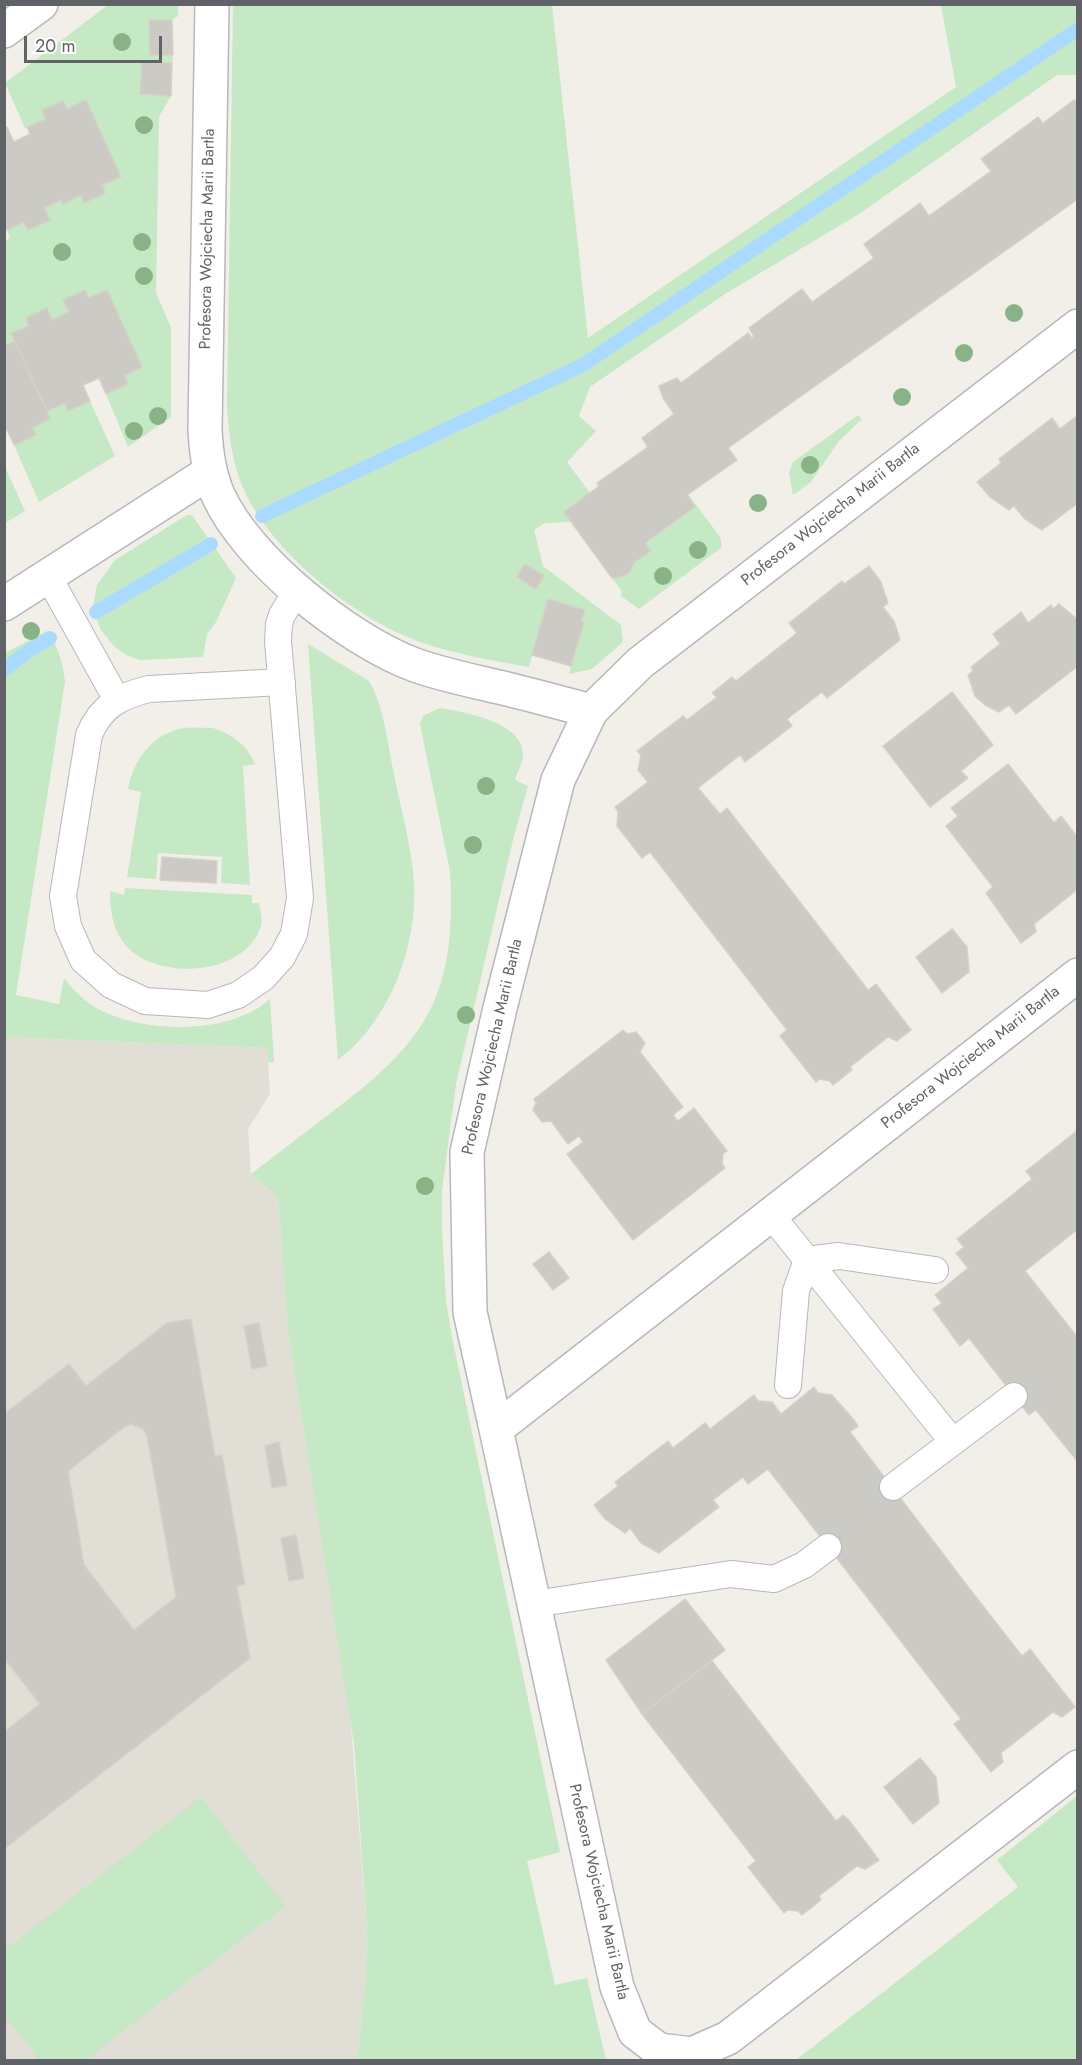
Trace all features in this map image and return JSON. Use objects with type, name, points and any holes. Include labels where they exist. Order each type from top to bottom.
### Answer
[{"type":"street","points":[[4,31],[41,4]]},
{"type":"street","name":"Profesora Wojciecha Marii Bartla","points":[[212,4],[205,429],[210,472],[223,504],[235,523],[265,559],[314,606],[395,656],[415,665],[591,711]]},
{"type":"street","name":"Profesora Wojciecha Marii Bartla","points":[[1077,326],[640,663],[591,711],[558,780],[500,1008],[467,1152],[470,1312],[617,1987],[635,2032],[659,2050],[692,2054],[728,2038],[1077,1767]]},
{"type":"street","points":[[4,604],[210,472]]},
{"type":"street","name":"Profesora Wojciecha Marii Bartla","points":[[496,1429],[1077,975]]},
{"type":"lane","points":[[48,576],[117,700]]},
{"type":"lane","points":[[282,682],[149,689],[117,700],[95,720],[89,735],[63,896],[68,926],[84,960],[111,985],[145,1001],[208,1005],[238,995],[263,978],[282,957],[294,934],[300,898],[282,682],[278,641],[282,615],[297,590]]},
{"type":"lane","points":[[771,1215],[953,1442]]},
{"type":"lane","points":[[807,1260],[839,1256],[935,1270]]},
{"type":"lane","points":[[788,1384],[796,1291],[807,1260]]},
{"type":"lane","points":[[893,1487],[1014,1396]]},
{"type":"lane","points":[[534,1604],[731,1575],[774,1579],[804,1565],[828,1547]]},
{"type":"shaded area","points":[[5,1037],[267,1048],[270,1094],[248,1129],[251,1174],[278,1197],[288,1331],[350,1714],[367,1927],[366,1978],[357,2060],[5,2060]]},
{"type":"green space","points":[[108,5],[178,5],[178,16],[172,20],[149,20],[150,55],[173,55],[172,63],[142,62],[140,94],[171,96],[159,117],[156,293],[171,327],[171,417],[128,447],[106,394],[127,384],[124,376],[142,367],[107,290],[88,298],[85,291],[63,301],[69,312],[52,320],[47,308],[26,318],[29,326],[12,333],[15,341],[5,346],[5,241],[10,238],[7,230],[24,222],[50,219],[44,208],[61,200],[63,204],[81,195],[85,203],[105,193],[102,185],[121,177],[86,101],[67,109],[63,101],[42,110],[46,119],[25,128],[5,83]]},
{"type":"green space","points":[[233,5],[552,5],[588,338],[956,87],[941,5],[1077,5],[1077,75],[1057,75],[859,214],[725,294],[590,387],[579,416],[596,431],[567,462],[590,493],[565,512],[571,522],[545,523],[534,530],[543,566],[621,625],[623,642],[592,669],[569,674],[584,622],[581,621],[584,610],[548,599],[529,667],[431,646],[394,631],[371,618],[325,586],[284,548],[253,507],[237,471],[229,432],[227,406]]},
{"type":"green space","points":[[90,401],[115,456],[39,502],[14,445],[36,435],[32,428],[50,419],[47,411],[65,403],[69,411]]},
{"type":"green space","points":[[858,415],[862,419],[839,441],[810,483],[793,495],[789,473],[793,462]]},
{"type":"green space","points":[[5,467],[25,511],[4,523]]},
{"type":"green space","points":[[688,494],[720,537],[722,547],[639,609],[621,596],[621,590],[612,578],[625,574],[650,551],[645,543],[695,508]]},
{"type":"green space","points":[[187,515],[192,515],[236,578],[216,622],[207,634],[203,657],[140,660],[126,655],[114,646],[100,629],[93,607],[97,585],[115,560]]},
{"type":"green space","points":[[47,631],[59,655],[65,682],[16,995],[59,1004],[64,978],[86,1001],[109,1014],[155,1026],[181,1027],[231,1020],[252,1011],[270,999],[274,1062],[268,1062],[267,1048],[5,1037],[5,653]]},
{"type":"green space","points":[[308,644],[369,681],[374,691],[384,724],[413,867],[414,905],[411,930],[397,980],[372,1025],[338,1060]]},
{"type":"green space","points":[[440,708],[489,720],[512,733],[520,742],[523,753],[515,780],[528,786],[513,840],[456,1084],[442,1191],[446,1301],[560,1852],[527,1861],[555,1985],[587,1978],[606,2060],[357,2060],[366,1978],[367,1927],[354,1744],[288,1331],[278,1197],[251,1174],[360,1090],[391,1062],[418,1031],[437,994],[448,949],[451,917],[450,871],[420,724],[423,716]]},
{"type":"green space","points":[[184,728],[213,728],[238,741],[248,751],[255,764],[243,766],[250,885],[221,883],[222,857],[158,853],[156,879],[127,877],[141,792],[128,789],[134,768],[146,750],[163,736]]},
{"type":"green space","points":[[125,888],[252,895],[252,903],[259,903],[261,926],[252,943],[238,955],[220,964],[200,968],[160,965],[142,958],[127,947],[115,928],[110,891],[124,895]]},
{"type":"green space","points":[[1077,1796],[1077,2060],[796,2060],[1018,1887],[997,1860]]},
{"type":"green space","points":[[201,1797],[285,1906],[86,2060],[39,2060],[5,2016],[5,1950]]},
{"type":"building","points":[[149,20],[172,20],[173,55],[150,55]]},
{"type":"building","points":[[142,62],[172,63],[171,96],[140,94]]},
{"type":"building","points":[[86,100],[121,177],[102,185],[105,193],[84,203],[81,195],[63,204],[61,200],[44,208],[50,220],[28,230],[24,222],[7,230],[4,226],[4,128],[7,127],[14,142],[30,134],[27,127],[46,119],[42,110],[63,101],[67,109]]},
{"type":"building","points":[[1074,100],[1078,105],[1078,199],[728,448],[737,460],[687,495],[695,507],[645,543],[651,551],[635,562],[628,574],[612,578],[564,512],[599,486],[597,483],[648,447],[642,438],[674,414],[663,398],[659,386],[677,378],[681,383],[748,333],[752,338],[754,336],[749,328],[802,289],[812,302],[874,258],[864,244],[920,203],[929,216],[991,171],[981,159],[1038,117],[1043,123]]},
{"type":"building","points":[[85,290],[88,298],[107,290],[142,367],[124,376],[128,384],[106,394],[99,378],[83,385],[90,401],[68,411],[65,403],[47,411],[11,333],[29,326],[26,318],[47,308],[52,320],[69,312],[63,300]]},
{"type":"building","points":[[15,341],[50,419],[32,428],[36,435],[14,445],[7,430],[4,431],[4,346]]},
{"type":"building","points":[[1078,415],[1078,503],[1042,530],[1025,519],[1014,506],[1009,510],[990,497],[977,482],[1001,463],[999,459],[1052,418],[1060,429]]},
{"type":"building","points":[[525,564],[544,576],[536,589],[517,577]]},
{"type":"building","points":[[869,566],[881,582],[888,603],[883,607],[894,621],[900,640],[827,698],[822,692],[787,719],[792,726],[745,762],[740,755],[698,788],[720,814],[727,808],[868,990],[876,984],[911,1030],[897,1041],[888,1037],[850,1067],[852,1070],[833,1085],[830,1081],[820,1079],[816,1082],[780,1036],[787,1030],[650,852],[642,858],[617,826],[618,812],[615,807],[648,782],[638,770],[641,755],[637,751],[683,716],[687,720],[717,697],[712,693],[732,677],[736,681],[797,633],[789,623],[842,581],[844,584]]},
{"type":"building","points":[[548,599],[585,610],[581,621],[584,622],[571,666],[532,655]]},
{"type":"building","points":[[1059,604],[1078,620],[1078,666],[1016,714],[1009,705],[999,712],[985,705],[975,696],[968,675],[973,671],[971,667],[1000,644],[993,634],[1021,612],[1028,623],[1051,605],[1053,609]]},
{"type":"building","points":[[952,692],[993,745],[961,771],[968,778],[930,807],[883,746]]},
{"type":"building","points":[[1008,764],[1054,823],[1061,816],[1078,838],[1078,889],[1034,924],[1036,932],[1021,943],[986,893],[993,887],[946,826],[958,816],[951,808]]},
{"type":"building","points":[[162,857],[217,861],[216,883],[160,880]]},
{"type":"building","points":[[952,929],[967,947],[969,972],[942,993],[916,957]]},
{"type":"building","points":[[623,1030],[627,1034],[636,1032],[645,1043],[640,1052],[683,1107],[673,1115],[678,1121],[694,1108],[727,1151],[723,1154],[722,1164],[725,1168],[633,1240],[567,1154],[583,1142],[579,1136],[568,1144],[551,1121],[542,1122],[533,1110],[536,1103],[534,1099]]},
{"type":"building","points":[[1078,1130],[1078,1229],[1025,1271],[1078,1338],[1078,1462],[1036,1410],[1029,1415],[969,1338],[960,1346],[933,1309],[942,1303],[935,1295],[968,1268],[956,1253],[964,1247],[957,1239],[1032,1179],[1026,1171]]},
{"type":"building","points":[[549,1252],[569,1278],[553,1290],[533,1264]]},
{"type":"building","points":[[191,1319],[215,1456],[222,1455],[245,1585],[237,1586],[250,1658],[4,1849],[4,1732],[40,1704],[4,1658],[4,1414],[69,1364],[86,1386],[167,1323]],"holes":[[[131,1424],[143,1429],[147,1436],[176,1597],[134,1630],[84,1565],[68,1471],[124,1427]]]},
{"type":"building","points":[[259,1323],[267,1366],[252,1369],[244,1326]]},
{"type":"building","points":[[814,1387],[818,1393],[832,1395],[853,1419],[858,1426],[850,1432],[969,1588],[1022,1656],[1030,1649],[1075,1707],[1062,1717],[1053,1712],[1001,1753],[1003,1762],[991,1772],[954,1724],[961,1719],[768,1469],[748,1484],[743,1477],[713,1500],[719,1507],[659,1553],[641,1543],[630,1528],[625,1533],[605,1519],[594,1505],[618,1486],[615,1482],[668,1441],[673,1448],[705,1423],[710,1429],[754,1395],[758,1401],[772,1402],[781,1414]]},
{"type":"building","points":[[279,1442],[287,1485],[272,1488],[265,1446]]},
{"type":"building","points":[[296,1535],[304,1578],[289,1581],[281,1538]]},
{"type":"building","points":[[685,1599],[725,1650],[642,1714],[606,1660]]},
{"type":"building","points":[[712,1661],[836,1821],[843,1815],[848,1819],[879,1860],[865,1869],[857,1866],[819,1896],[821,1900],[802,1915],[798,1911],[788,1910],[784,1913],[748,1867],[756,1861],[642,1714]]},
{"type":"building","points":[[920,1758],[936,1777],[939,1803],[913,1824],[884,1787]]},
{"type":"waterway","points":[[262,516],[583,365],[1078,29]]},
{"type":"waterway","points":[[96,612],[211,544]]},
{"type":"waterway","points":[[4,670],[50,638]]}]
